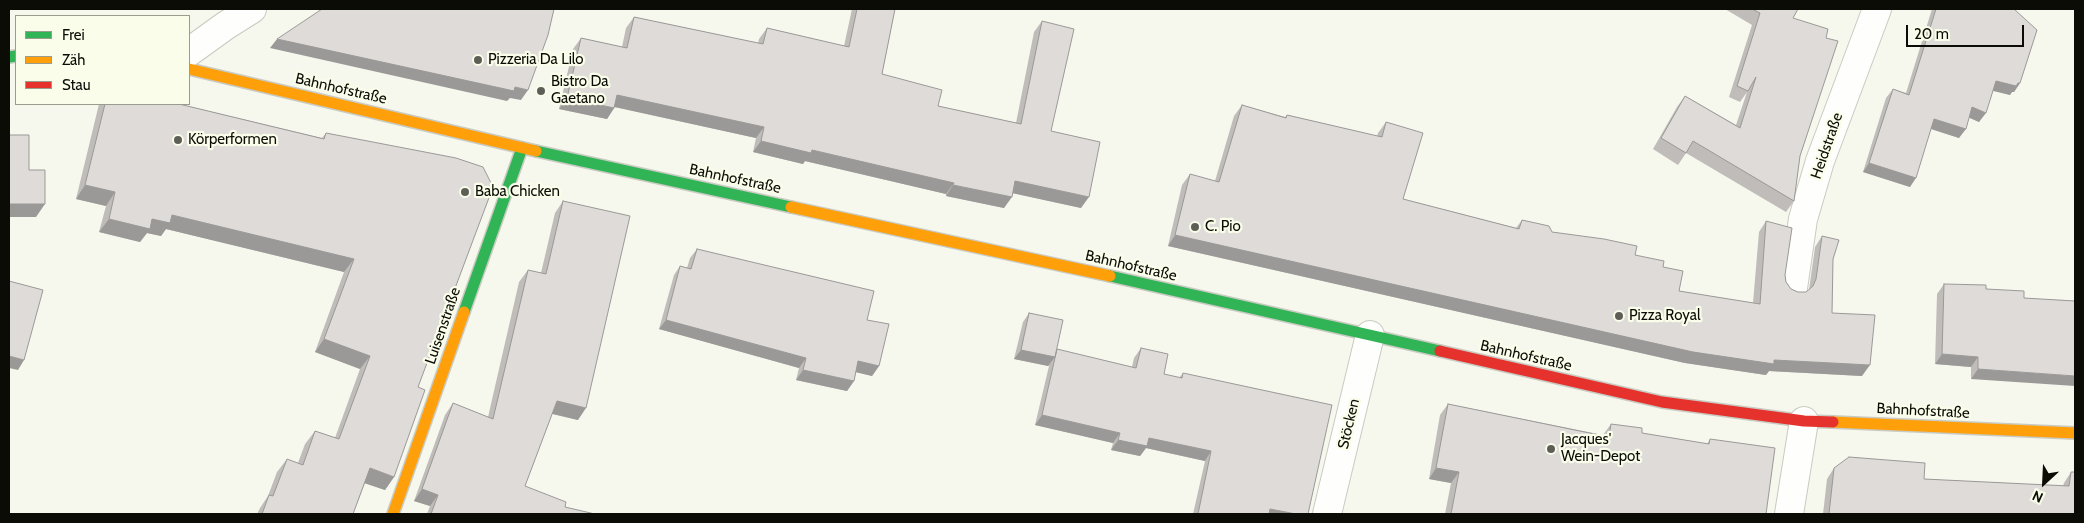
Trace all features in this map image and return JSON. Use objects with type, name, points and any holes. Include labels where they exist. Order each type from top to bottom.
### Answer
[{"type":"main road","name":"Bahnhofstraße","points":[[190,69],[522,148],[1370,335],[1662,402],[1804,421],[2075,433]]},
{"type":"main road","name":"Luisenstraße","points":[[393,514],[522,148]]},
{"type":"street","points":[[190,51],[252,9]]},
{"type":"street","name":"Heidstraße","points":[[1792,288],[1803,220],[1820,161],[1877,9]]},
{"type":"street","name":"Stöcken","points":[[1328,514],[1370,335]]},
{"type":"street","points":[[1789,514],[1804,421]]},
{"type":"building","points":[[322,9],[554,9],[548,35],[528,90],[515,87],[514,91],[277,39]]},
{"type":"building","points":[[857,9],[895,9],[882,74],[942,90],[938,106],[1021,124],[1042,21],[1074,29],[1051,131],[1100,142],[1089,197],[1015,181],[1012,197],[953,185],[954,183],[812,150],[811,153],[761,141],[764,127],[617,95],[614,108],[567,98],[581,38],[627,48],[634,17],[763,44],[767,28],[849,47]]},
{"type":"building","points":[[1752,9],[1798,9],[1793,18],[1828,29],[1826,38],[1838,41],[1800,156],[1794,201],[1693,141],[1686,153],[1661,138],[1685,96],[1740,128],[1756,77],[1748,91],[1737,86],[1760,13]]},
{"type":"building","points":[[1936,9],[2014,9],[2037,30],[2020,83],[2016,86],[1996,81],[1986,113],[1972,107],[1966,129],[1934,119],[1916,178],[1869,163],[1893,89],[1909,95]]},
{"type":"building","points":[[105,105],[183,105],[324,139],[326,133],[456,158],[483,167],[493,187],[418,387],[425,390],[394,477],[370,468],[353,514],[262,514],[269,495],[273,496],[287,459],[303,465],[315,431],[339,439],[370,356],[324,339],[354,259],[172,215],[170,223],[152,219],[150,229],[109,219],[115,192],[85,185]]},
{"type":"building","points":[[1242,105],[1286,118],[1287,115],[1382,137],[1386,122],[1423,133],[1403,199],[1519,229],[1522,220],[1549,226],[1552,232],[1604,239],[1637,246],[1635,255],[1664,261],[1663,267],[1683,271],[1679,291],[1760,304],[1766,221],[1792,228],[1785,275],[1786,282],[1791,289],[1798,292],[1806,292],[1813,286],[1816,279],[1822,236],[1839,240],[1833,259],[1832,313],[1875,315],[1870,365],[1774,360],[1774,364],[1693,352],[1175,235],[1190,174],[1219,182]]},
{"type":"building","points":[[9,135],[29,135],[29,170],[45,170],[45,204],[9,204]]},
{"type":"building","points":[[563,201],[630,216],[586,408],[557,401],[525,486],[566,502],[565,507],[595,514],[431,514],[438,495],[422,489],[453,403],[493,419],[528,270],[546,274]]},
{"type":"building","points":[[697,249],[874,291],[867,320],[889,324],[879,366],[858,361],[854,381],[803,370],[806,358],[666,320],[680,266],[691,269]]},
{"type":"building","points":[[9,281],[43,290],[24,360],[9,356]]},
{"type":"building","points":[[1944,284],[1986,285],[1986,289],[2024,291],[2024,298],[2075,301],[2075,376],[1978,369],[1978,357],[1942,354]]},
{"type":"building","points":[[1029,313],[1063,320],[1055,357],[1021,350]]},
{"type":"building","points":[[1141,348],[1168,354],[1164,374],[1182,378],[1183,373],[1332,405],[1308,514],[1296,514],[1270,509],[1269,514],[1198,514],[1211,451],[1149,438],[1147,446],[1118,440],[1120,433],[1042,415],[1057,349],[1136,368]]},
{"type":"building","points":[[1448,404],[1609,437],[1611,424],[1642,428],[1642,433],[1709,444],[1710,439],[1775,448],[1766,514],[1451,514],[1459,472],[1436,468]]},
{"type":"building","points":[[1849,457],[1925,463],[1924,479],[2069,486],[2071,472],[2075,472],[2075,514],[1829,514],[1834,468]]},
{"type":"traffic: fast","points":[[9,57],[15,56]]},
{"type":"traffic: fast","points":[[464,312],[522,148]]},
{"type":"traffic: fast","points":[[536,151],[791,207]]},
{"type":"traffic: fast","points":[[1110,276],[1440,351]]},
{"type":"traffic: slow","points":[[190,69],[536,151]]},
{"type":"traffic: slow","points":[[791,207],[1110,276]]},
{"type":"traffic: slow","points":[[393,514],[464,312]]},
{"type":"traffic: slow","points":[[1833,422],[2075,433]]},
{"type":"traffic: jam","points":[[1440,351],[1662,402],[1804,421],[1833,422]]},
{"type":"place","name":"Pizzeria Da Lilo","points":[[478,60]]},
{"type":"place","name":"Bistro Da Gaetano","points":[[541,91]]},
{"type":"place","name":"Körperformen","points":[[178,140]]},
{"type":"place","name":"Baba Chicken","points":[[465,192]]},
{"type":"place","name":"C. Pio","points":[[1195,227]]},
{"type":"place","name":"Pizza Royal","points":[[1619,316]]},
{"type":"place","name":"Jacques' Wein-Depot","points":[[1551,449]]}]
